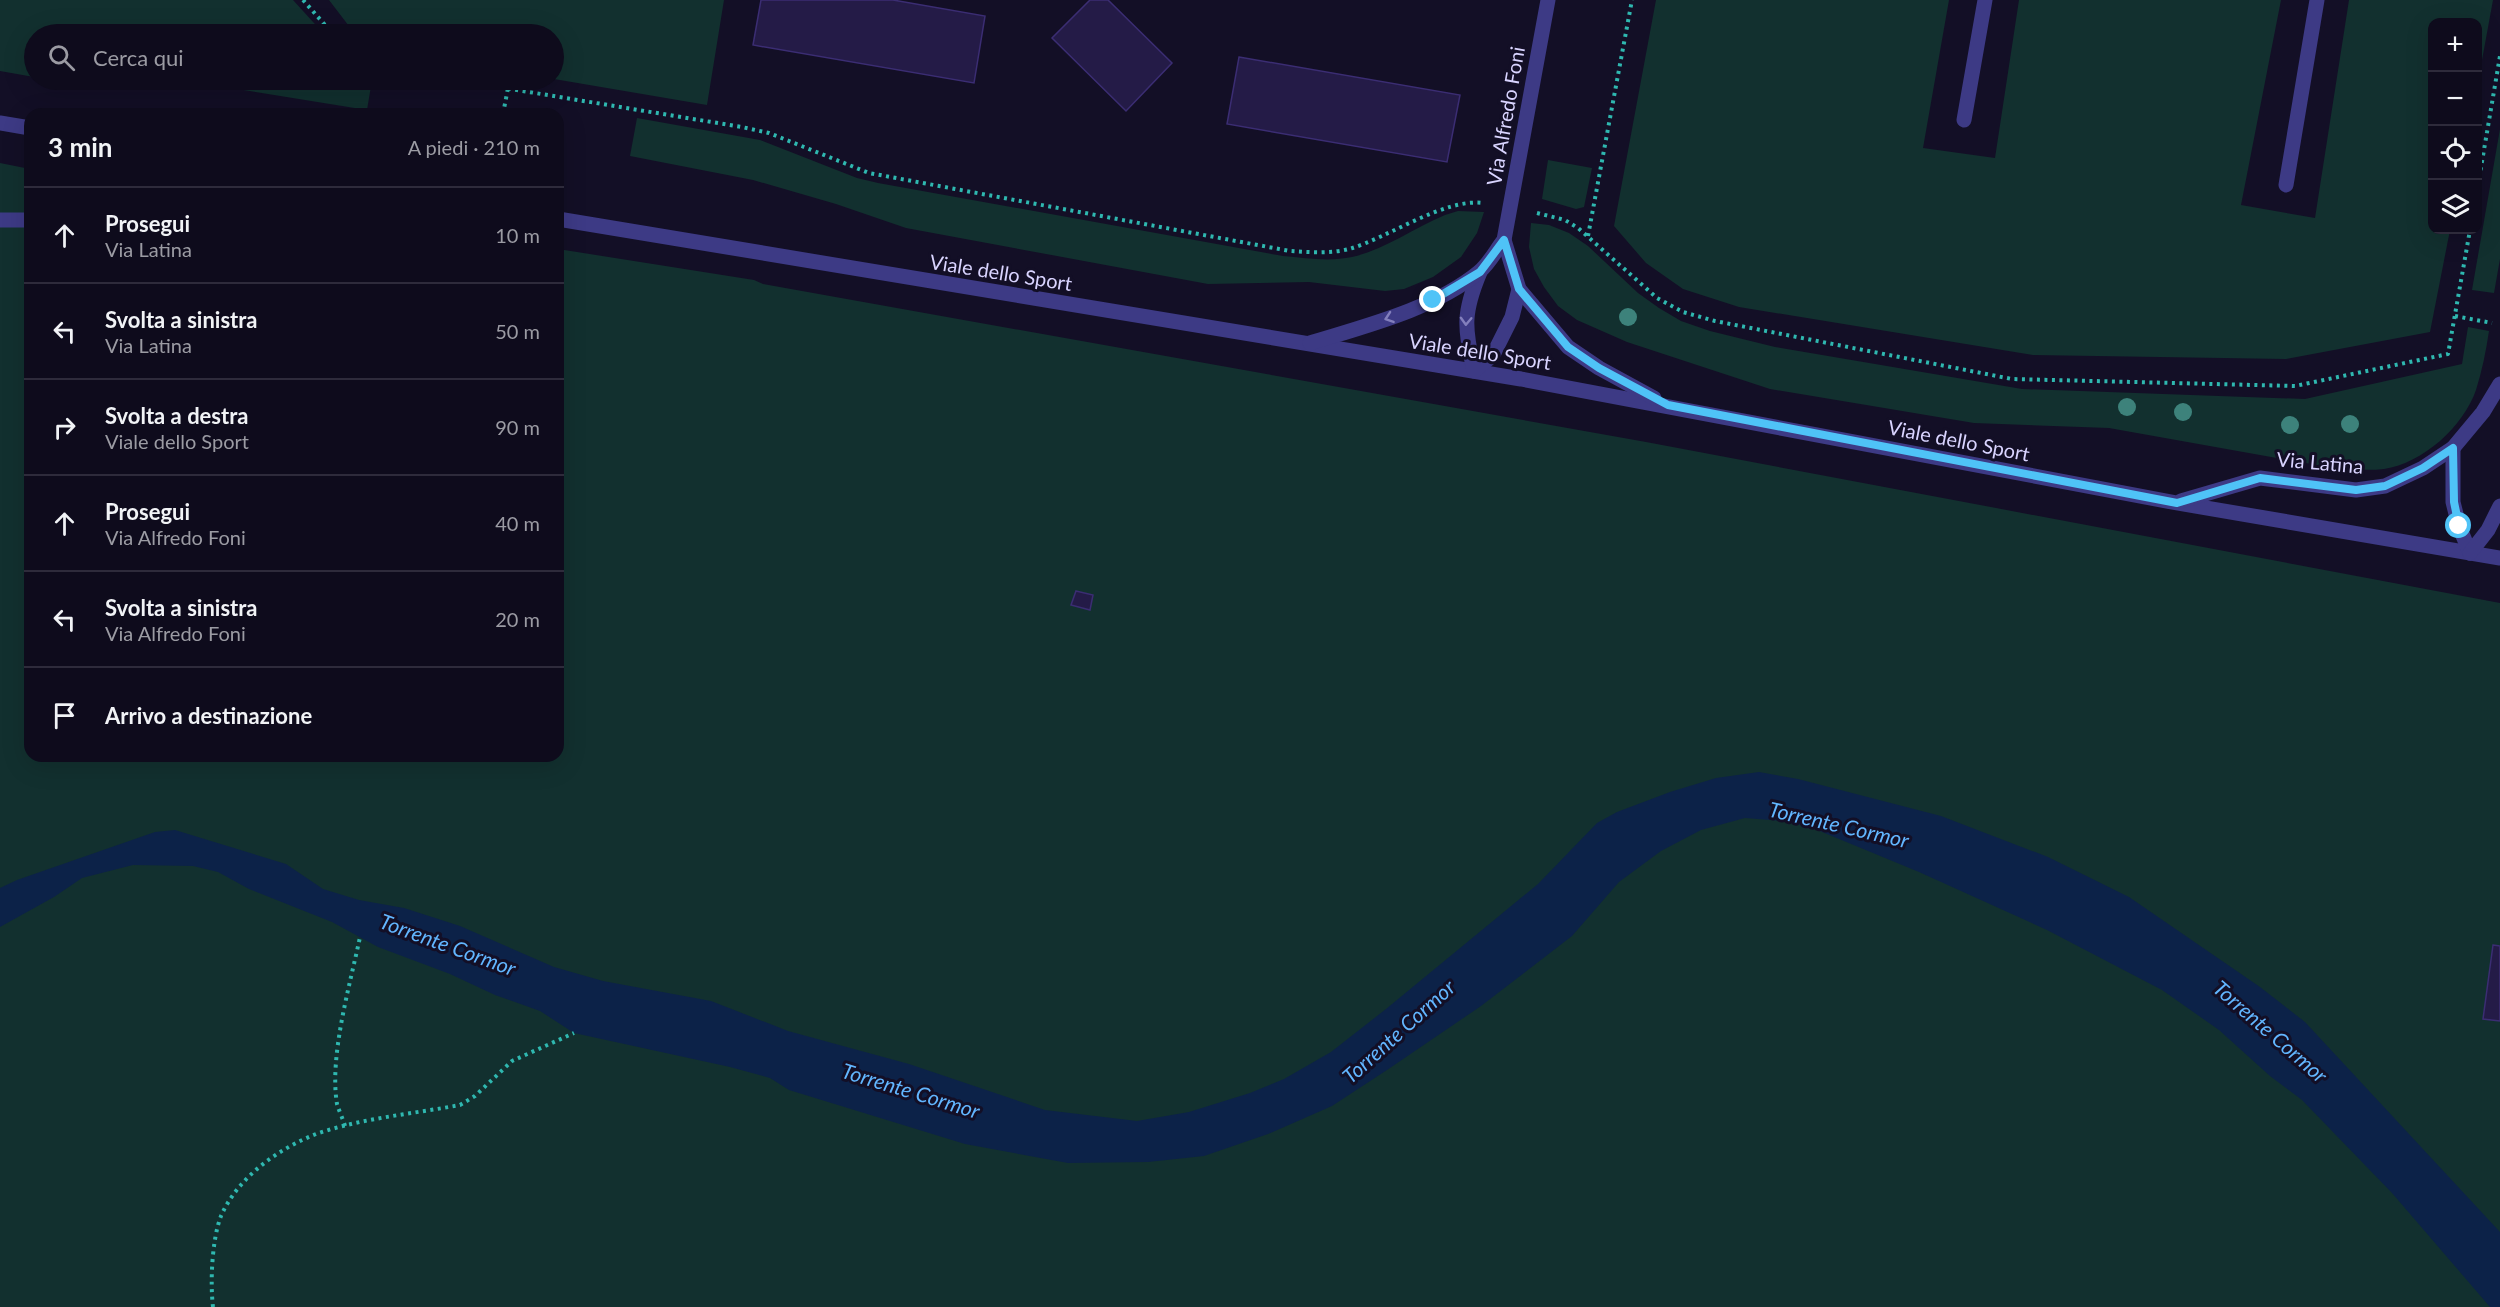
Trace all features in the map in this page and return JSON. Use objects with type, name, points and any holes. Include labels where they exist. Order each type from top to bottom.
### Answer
[{"type":"street","name":"Via Alfredo Foni","points":[[1474,371],[1466,329],[1467,301],[1480,272],[1504,240],[1548,0]]},
{"type":"street","points":[[1964,120],[1985,0]]},
{"type":"street","points":[[2286,184],[2317,0]]},
{"type":"street","points":[[0,123],[24,127]]},
{"type":"street","points":[[0,220],[24,220]]},
{"type":"street","name":"Viale dello Sport","points":[[564,220],[1474,371],[1668,405],[2177,503],[2500,558]]},
{"type":"street","name":"Via Alfredo Foni","points":[[1504,240],[1519,289],[1568,347],[1599,368],[1668,405]]},
{"type":"street","name":"Via Alfredo Foni","points":[[1308,344],[1392,317],[1433,300],[1480,272]]},
{"type":"street","points":[[1474,371],[1493,355],[1498,346],[1512,317],[1519,289]]},
{"type":"street","name":"Via Latina","points":[[2177,503],[2260,478],[2356,490],[2385,486],[2423,468],[2453,448],[2483,412],[2500,384]]},
{"type":"street","points":[[2453,448],[2454,502],[2459,526],[2470,553],[2488,530],[2500,506]]},
{"type":"path","points":[[303,0],[324,24]]},
{"type":"path","points":[[1588,236],[1632,0]]},
{"type":"path","points":[[2479,180],[2500,56]]},
{"type":"path","points":[[504,108],[508,90]]},
{"type":"path","points":[[520,90],[742,127],[769,133],[869,172],[1290,251],[1318,253],[1348,249],[1452,206],[1479,202]]},
{"type":"path","points":[[1531,211],[1565,220],[1588,236],[1657,298],[1699,317],[2012,379],[2295,386],[2448,354],[2469,234]]},
{"type":"path","points":[[2455,316],[2492,323]]},
{"type":"path","points":[[345,1126],[337,1104],[337,1065],[344,1010],[360,937]]},
{"type":"path","points":[[213,1307],[211,1294],[216,1240],[221,1217],[233,1196],[268,1160],[316,1134],[345,1126],[460,1105],[475,1095],[512,1061],[574,1033]]},
{"type":"green space","points":[[0,0],[293,0],[315,24],[24,24],[24,75],[0,71]]},
{"type":"green space","points":[[329,0],[724,0],[707,105],[564,81],[564,24],[347,24]]},
{"type":"green space","points":[[1656,0],[1949,0],[1923,148],[1995,158],[2019,0],[2281,0],[2241,205],[2315,218],[2349,0],[2493,0],[2482,60],[2482,18],[2428,18],[2428,234],[2449,234],[2430,332],[2286,359],[2033,355],[1739,307],[1683,289],[1646,263],[1614,226]]},
{"type":"green space","points":[[243,90],[370,90],[367,108],[355,108]]},
{"type":"green space","points":[[637,118],[760,140],[857,178],[878,183],[1309,259],[1343,258],[1364,254],[1445,215],[1458,211],[1484,212],[1477,233],[1461,257],[1433,277],[1404,289],[1385,291],[1309,282],[1208,284],[906,228],[836,204],[753,180],[630,156]]},
{"type":"green space","points":[[2500,129],[2500,259],[2494,293],[2472,290]]},
{"type":"green space","points":[[1548,160],[1592,168],[1584,207],[1576,209],[1542,199]]},
{"type":"green space","points":[[0,163],[24,168],[24,762],[564,762],[564,250],[754,280],[763,284],[1646,442],[2500,603],[2500,1307],[0,1307]]},
{"type":"green space","points":[[1531,223],[1549,225],[1569,233],[1588,246],[1638,293],[1659,308],[1681,321],[1710,331],[1775,347],[2022,389],[2305,399],[2462,364],[2468,327],[2489,331],[2480,376],[2470,404],[2462,417],[2440,441],[2413,459],[2384,469],[2328,467],[2109,428],[1974,423],[1770,389],[1627,342],[1577,320],[1558,306],[1534,269],[1529,247]]},
{"type":"water","name":"Torrente Cormor","points":[[1759,772],[1798,779],[1941,816],[2048,857],[2129,897],[2260,987],[2305,1022],[2500,1232],[2500,1307],[2490,1307],[2392,1193],[2302,1100],[2270,1076],[2219,1030],[2162,990],[2047,930],[1919,872],[1810,827],[1783,821],[1745,818],[1701,830],[1661,851],[1619,882],[1572,936],[1481,1006],[1332,1106],[1268,1134],[1204,1156],[1148,1162],[1068,1163],[965,1144],[789,1090],[770,1078],[574,1033],[540,1011],[378,947],[332,922],[249,889],[218,872],[193,866],[133,865],[82,878],[54,897],[0,927],[0,888],[155,832],[175,830],[286,864],[323,889],[359,900],[404,908],[460,926],[554,967],[603,981],[711,1001],[788,1031],[909,1064],[1045,1110],[1137,1121],[1189,1112],[1250,1093],[1284,1079],[1331,1052],[1386,1009],[1538,884],[1597,823],[1617,812],[1670,792],[1716,778]]},
{"type":"building","points":[[761,0],[893,0],[985,16],[974,83],[753,45]]},
{"type":"building","points":[[1090,0],[1108,0],[1172,63],[1126,111],[1052,38]]},
{"type":"building","points":[[1239,57],[1460,95],[1447,162],[1227,124]]},
{"type":"building","points":[[1076,591],[1093,595],[1090,610],[1071,605]]},
{"type":"building","points":[[2493,945],[2500,946],[2500,1021],[2483,1019]]},
{"type":"route","points":[[1433,300],[1480,272],[1504,240],[1519,289],[1568,347],[1599,368],[1668,405],[2177,503],[2260,478],[2356,490],[2385,486],[2423,468],[2453,448],[2454,502],[2459,526]]}]
